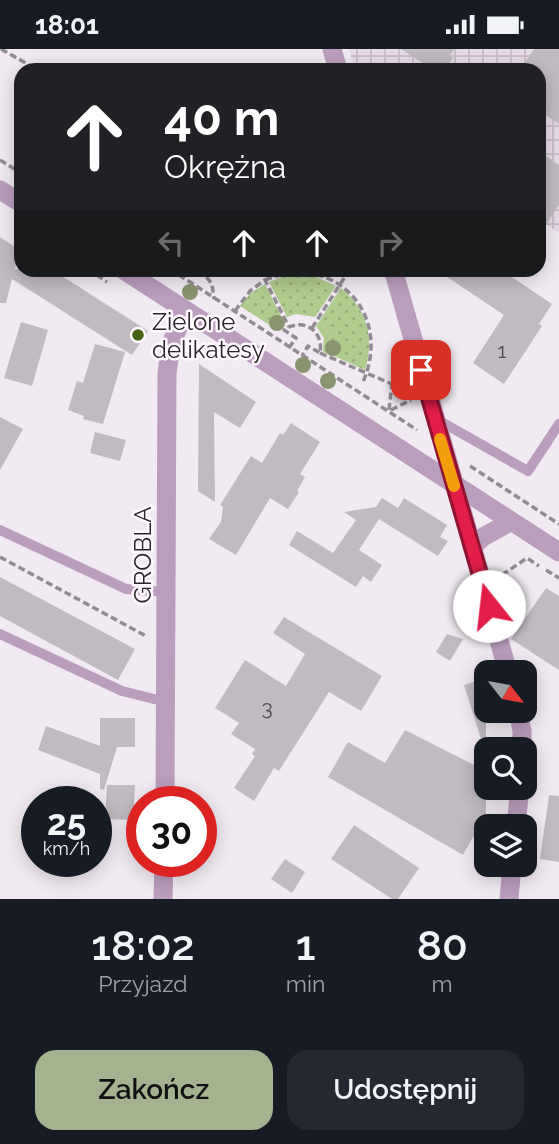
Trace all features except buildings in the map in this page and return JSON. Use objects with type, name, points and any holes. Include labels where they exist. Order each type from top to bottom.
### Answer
[{"type":"street","points":[[116,277],[186,312],[559,552]]},
{"type":"street","points":[[395,277],[423,394],[435,418],[505,660]]},
{"type":"street","name":"GROBLA","points":[[165,786],[167,373],[171,344],[186,312]]},
{"type":"street","points":[[472,547],[482,537],[510,522]]},
{"type":"street","points":[[163,899],[164,877]]},
{"type":"street","points":[[509,899],[511,877]]},
{"type":"lane","points":[[435,418],[528,471],[559,424]]},
{"type":"lane","points":[[0,531],[126,589],[167,592]]},
{"type":"lane","points":[[0,633],[122,691],[166,702]]},
{"type":"path","points":[[1,49],[26,63]]},
{"type":"path","points":[[182,277],[289,348],[391,410],[442,448],[559,524]]},
{"type":"path","points":[[207,277],[212,284],[214,299]]},
{"type":"path","points":[[235,312],[250,291],[274,277]]},
{"type":"path","points":[[324,277],[340,285],[360,305],[370,328],[372,350],[362,384]]},
{"type":"path","points":[[312,328],[344,277]]},
{"type":"path","points":[[265,280],[289,327]]},
{"type":"path","points":[[289,348],[296,338],[284,330],[300,324],[312,328],[318,335],[321,341],[320,353]]},
{"type":"path","points":[[302,356],[308,346],[367,373],[423,394]]},
{"type":"path","points":[[391,410],[423,394]]},
{"type":"path","points":[[0,557],[155,641]]},
{"type":"path","points":[[483,585],[494,581],[527,558],[559,578]]},
{"type":"shaded area","points":[[349,49],[559,49],[559,233],[546,225],[546,63],[353,63]]},
{"type":"green space","points":[[282,277],[316,277],[336,286],[315,317],[296,314],[287,317],[269,282]]},
{"type":"green space","points":[[265,284],[283,320],[274,328],[240,306],[250,294]]},
{"type":"green space","points":[[341,288],[357,305],[366,325],[369,347],[365,370],[330,354],[331,337],[320,320]]},
{"type":"green space","points":[[320,320],[331,337],[330,354],[323,352],[324,338],[316,326]]},
{"type":"slow traffic","points":[[440,439],[454,486]]},
{"type":"place","name":"Zielone delikatesy","points":[[138,335]]},
{"type":"route","points":[[421,370],[489,606]]}]
